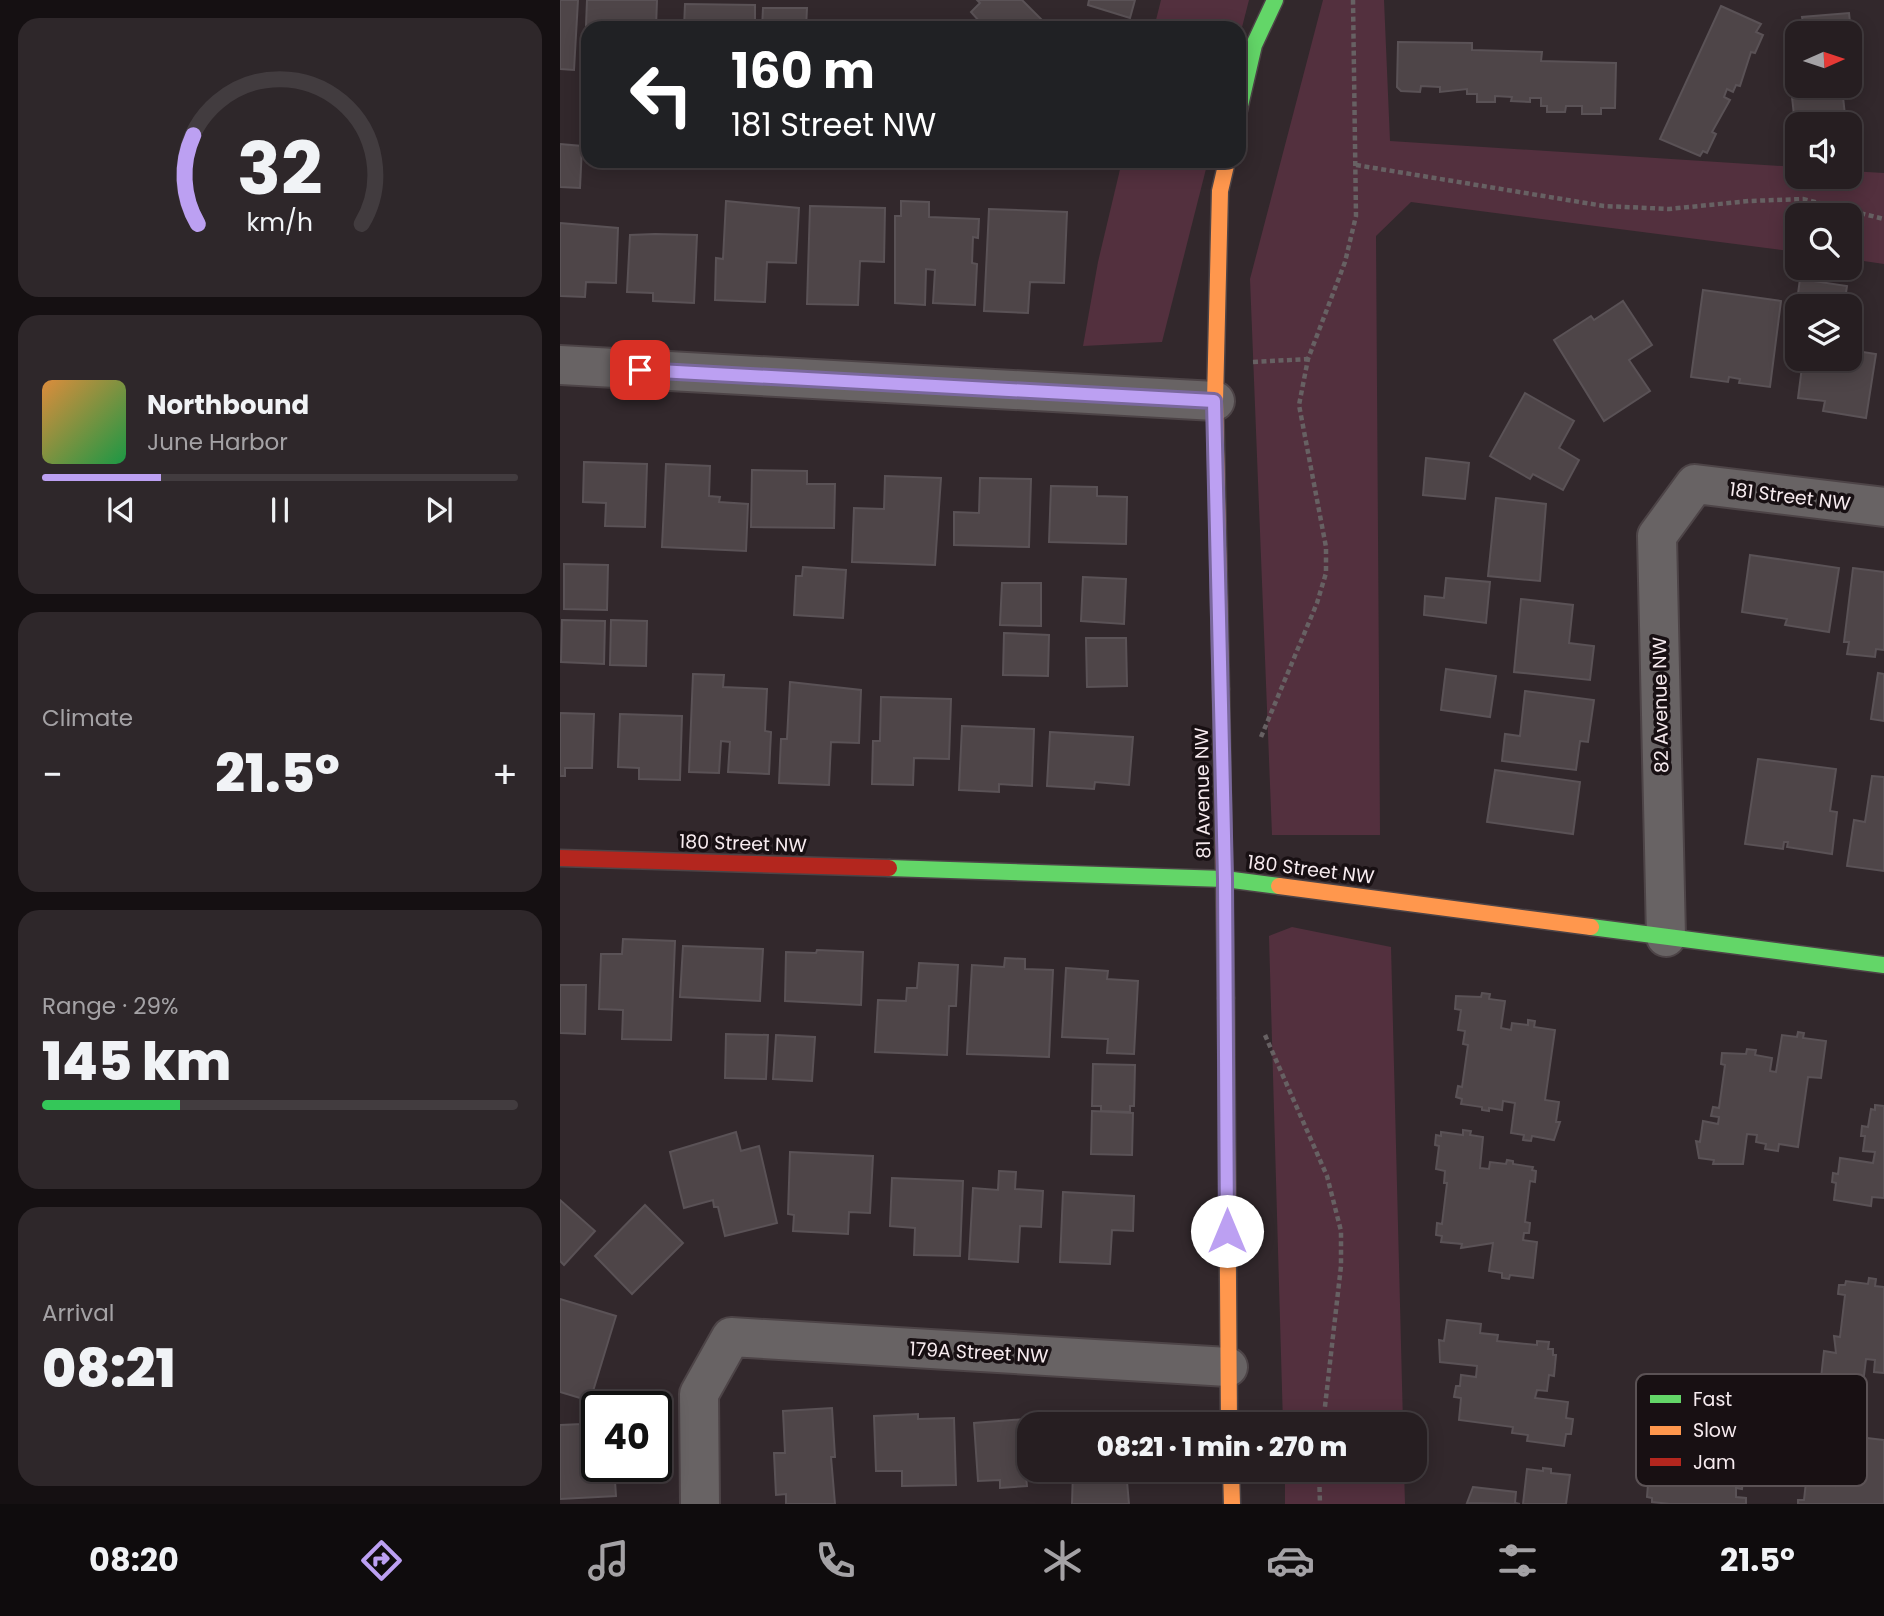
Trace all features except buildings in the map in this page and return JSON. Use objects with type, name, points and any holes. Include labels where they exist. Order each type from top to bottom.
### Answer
[{"type":"street","points":[[1246,80],[1254,45],[1275,0]]},
{"type":"street","name":"81 Avenue NW","points":[[1225,168],[1220,191],[1215,383],[1225,879],[1229,1412]]},
{"type":"street","points":[[560,365],[1215,383]]},
{"type":"street","name":"181 Street NW","points":[[1695,485],[1884,507]]},
{"type":"street","name":"82 Avenue NW","points":[[1666,937],[1657,536],[1695,485]]},
{"type":"street","name":"180 Street NW","points":[[560,858],[1225,879],[1884,965]]},
{"type":"street","name":"179A Street NW","points":[[700,1504],[699,1394],[731,1337],[1228,1367]]},
{"type":"street","points":[[1231,1482],[1232,1504]]},
{"type":"path","points":[[1257,748],[1317,603],[1326,573],[1326,547],[1299,405],[1308,359],[1351,240],[1356,216],[1353,0]]},
{"type":"path","points":[[1356,165],[1604,205],[1669,209],[1803,199],[1884,219]]},
{"type":"path","points":[[1215,383],[1308,359]]},
{"type":"path","points":[[1263,1031],[1327,1176],[1341,1231],[1341,1266],[1324,1412]]},
{"type":"path","points":[[1319,1482],[1320,1504]]},
{"type":"shaded area","points":[[1161,0],[1249,0],[1244,21],[1156,21]]},
{"type":"shaded area","points":[[1323,0],[1384,0],[1390,141],[1785,166],[1785,189],[1862,189],[1862,172],[1884,173],[1884,264],[1862,261],[1862,203],[1785,203],[1785,250],[1411,202],[1376,236],[1380,835],[1272,835],[1250,279]]},
{"type":"shaded area","points":[[1120,168],[1206,168],[1162,342],[1083,346],[1098,262]]},
{"type":"shaded area","points":[[1292,927],[1391,947],[1403,1412],[1283,1412],[1269,936]]},
{"type":"shaded area","points":[[1285,1482],[1404,1482],[1405,1504],[1285,1504]]},
{"type":"traffic: fast","points":[[1246,80],[1254,45],[1275,0]]},
{"type":"traffic: fast","points":[[889,868],[1225,879],[1279,886]]},
{"type":"traffic: fast","points":[[1591,927],[1884,965]]},
{"type":"traffic: slow","points":[[1221,689],[1215,401],[1220,191],[1225,168]]},
{"type":"traffic: slow","points":[[1279,886],[1591,927]]},
{"type":"traffic: slow","points":[[1226,998],[1229,1412]]},
{"type":"traffic: slow","points":[[1231,1482],[1232,1504]]},
{"type":"traffic: jam","points":[[1221,689],[1226,998]]},
{"type":"traffic: jam","points":[[560,858],[889,868]]},
{"type":"route","points":[[640,370],[1214,401],[1225,879],[1227,1231]]}]
